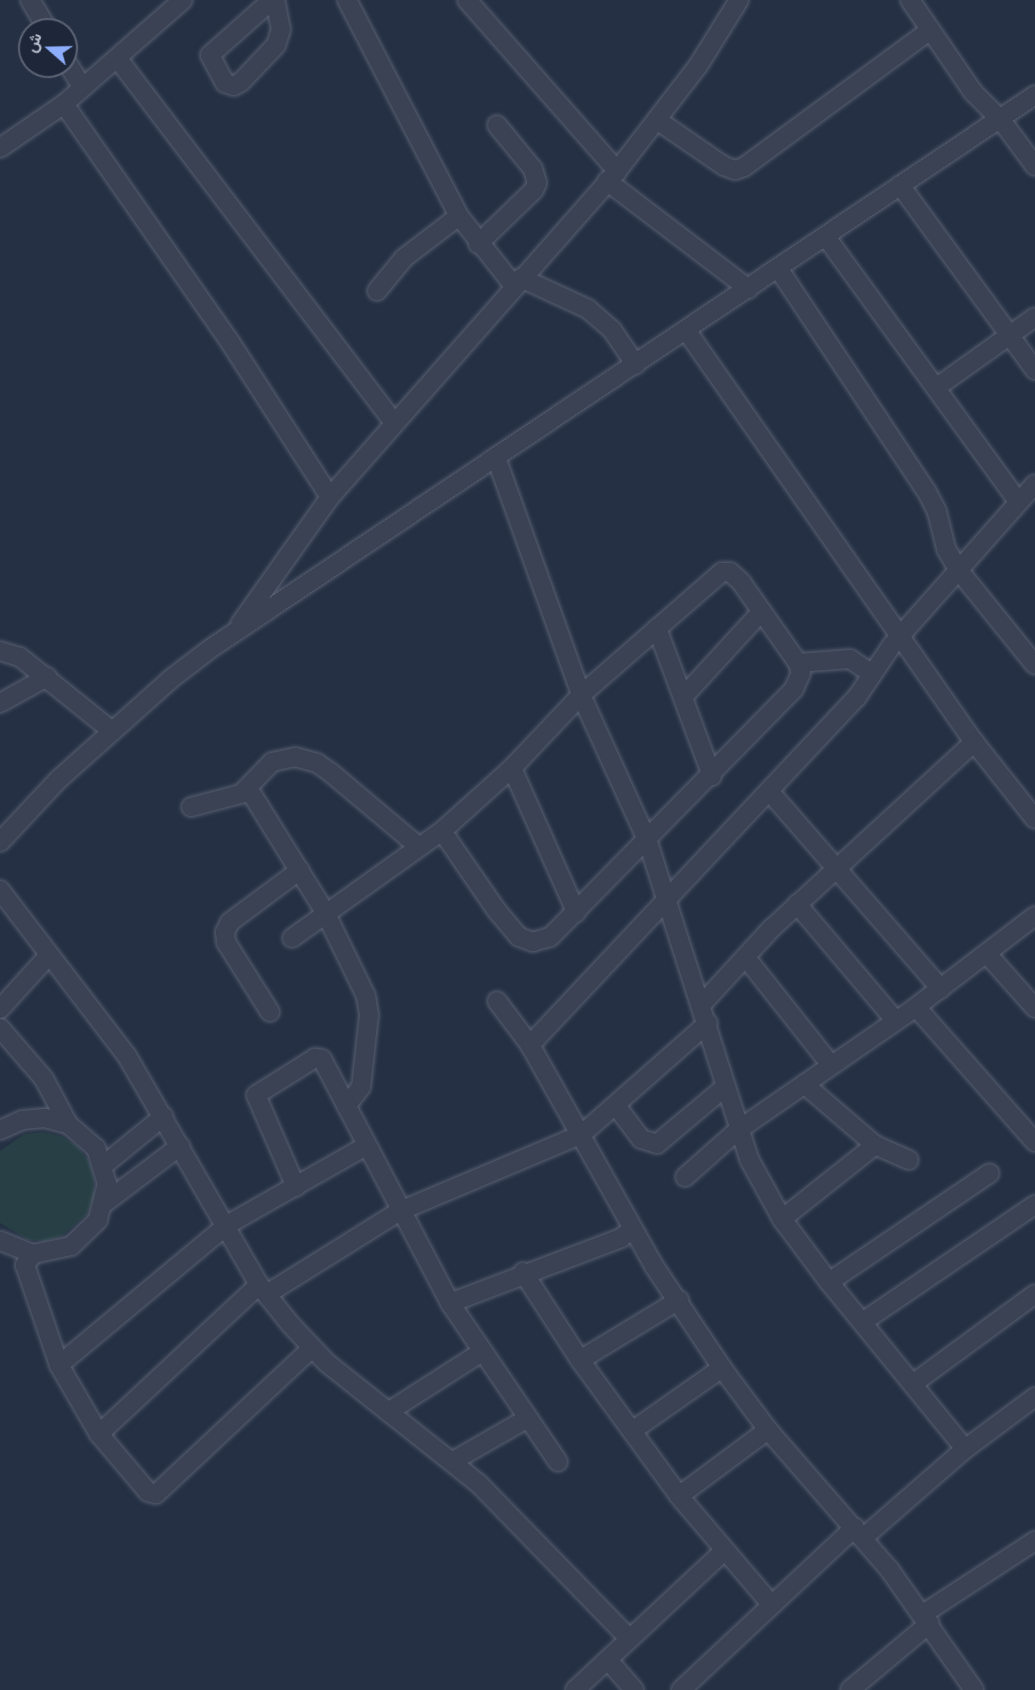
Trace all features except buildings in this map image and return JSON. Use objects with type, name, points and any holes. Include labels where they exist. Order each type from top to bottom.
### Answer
[{"type":"street","points":[[30,0],[41,18]]},
{"type":"street","points":[[0,148],[64,104],[183,0]]},
{"type":"street","points":[[273,0],[281,30],[276,45],[241,82],[234,86],[225,83],[210,55],[273,0]]},
{"type":"street","points":[[347,0],[459,216],[478,244],[518,282],[588,309],[612,330],[636,365]]},
{"type":"street","points":[[467,0],[612,176],[748,289]]},
{"type":"street","points":[[234,633],[330,497],[612,176],[657,120],[710,49],[739,0]]},
{"type":"street","points":[[910,0],[929,31],[973,92],[1001,120],[1035,166]]},
{"type":"street","points":[[657,120],[724,166],[735,170],[744,167],[929,31]]},
{"type":"street","points":[[118,59],[394,422]]},
{"type":"street","points":[[76,78],[82,87]]},
{"type":"street","points":[[0,842],[59,779],[112,731],[172,678],[234,633],[497,460],[1035,95]]},
{"type":"street","points":[[64,104],[231,342],[330,497]]},
{"type":"street","points":[[478,244],[534,190],[537,183],[533,169],[497,125]]},
{"type":"street","points":[[900,185],[1035,370]]},
{"type":"street","points":[[377,291],[404,258],[459,216]]},
{"type":"street","points":[[826,237],[1018,501]]},
{"type":"street","points":[[778,268],[927,492],[937,512],[946,549],[960,572],[1035,665]]},
{"type":"street","points":[[937,387],[1035,316]]},
{"type":"street","points":[[686,330],[901,634],[974,742],[1035,819]]},
{"type":"street","points":[[497,460],[581,694],[648,842],[708,1023],[738,1130],[782,1219],[829,1282],[864,1321],[965,1449]]},
{"type":"street","points":[[530,1045],[857,697],[901,634],[960,572],[1018,501],[1035,484]]},
{"type":"street","points":[[292,938],[325,912],[442,831],[512,768],[581,694],[726,570],[741,582],[798,663],[801,673],[794,689],[648,842],[550,937],[533,942],[519,937],[497,911],[442,831]]},
{"type":"street","points":[[275,574],[292,593]]},
{"type":"street","points":[[684,696],[762,611]]},
{"type":"street","points":[[657,628],[712,776]]},
{"type":"street","points":[[0,651],[20,657],[112,731]]},
{"type":"street","points":[[798,663],[850,658],[872,674]]},
{"type":"street","points":[[0,703],[47,677]]},
{"type":"street","points":[[702,1004],[797,904],[974,742]]},
{"type":"street","points":[[191,807],[241,794],[256,775],[284,757],[317,763],[419,847]]},
{"type":"street","points":[[512,768],[576,912]]},
{"type":"street","points":[[248,788],[325,912],[368,1005],[361,1086],[346,1106]]},
{"type":"street","points":[[769,791],[940,989]]},
{"type":"street","points":[[270,1012],[226,942],[225,932],[230,922],[300,870]]},
{"type":"street","points":[[0,890],[127,1056],[263,1289],[312,1348],[388,1412],[453,1461],[629,1638]]},
{"type":"street","points":[[797,904],[896,1021]]},
{"type":"street","points":[[685,1177],[738,1130],[916,1007],[988,955],[1035,916]]},
{"type":"street","points":[[0,1009],[48,955]]},
{"type":"street","points":[[988,955],[1035,1008]]},
{"type":"street","points":[[747,959],[831,1065]]},
{"type":"street","points":[[497,1001],[530,1045],[582,1134],[632,1229],[722,1368],[768,1430],[859,1532],[926,1619],[974,1690]]},
{"type":"street","points":[[916,1007],[1035,1142]]},
{"type":"street","points":[[99,1434],[263,1289],[400,1211],[582,1134],[617,1107],[708,1023]]},
{"type":"street","points":[[0,1028],[40,1073],[68,1124],[96,1148],[104,1166],[106,1202],[99,1220],[71,1246],[33,1254],[4,1247]]},
{"type":"street","points":[[296,1187],[256,1100],[258,1092],[315,1058],[321,1059],[450,1303],[558,1462]]},
{"type":"street","points":[[804,1084],[875,1145],[909,1160]]},
{"type":"street","points":[[617,1107],[641,1139],[657,1144],[725,1087]]},
{"type":"street","points":[[104,1166],[164,1116]]},
{"type":"street","points":[[0,1130],[22,1120],[45,1118],[68,1124]]},
{"type":"street","points":[[782,1219],[875,1145]]},
{"type":"street","points":[[106,1202],[180,1146]]},
{"type":"street","points":[[59,1365],[227,1225],[366,1146]]},
{"type":"street","points":[[829,1282],[990,1173]]},
{"type":"street","points":[[864,1321],[1035,1205]]},
{"type":"street","points":[[450,1303],[523,1272],[621,1238],[632,1229]]},
{"type":"street","points":[[33,1254],[26,1265],[59,1365],[99,1434],[148,1492],[156,1494],[312,1348]]},
{"type":"street","points":[[523,1272],[580,1360],[679,1496],[770,1604]]},
{"type":"street","points":[[914,1383],[1035,1294]]},
{"type":"street","points":[[580,1360],[679,1300]]},
{"type":"street","points":[[388,1412],[482,1352]]},
{"type":"street","points":[[632,1431],[722,1368]]},
{"type":"street","points":[[681,1690],[770,1604],[965,1449],[1035,1397]]},
{"type":"street","points":[[453,1461],[528,1418]]},
{"type":"street","points":[[679,1496],[768,1430]]},
{"type":"street","points":[[850,1690],[926,1619],[1035,1541]]},
{"type":"street","points":[[575,1690],[724,1551]]},
{"type":"street","points":[[608,1660],[634,1690]]},
{"type":"green space","points":[[43,1132],[61,1136],[77,1146],[89,1161],[94,1179],[94,1198],[87,1214],[62,1236],[45,1241],[28,1240],[0,1223],[0,1151],[24,1134]]}]
